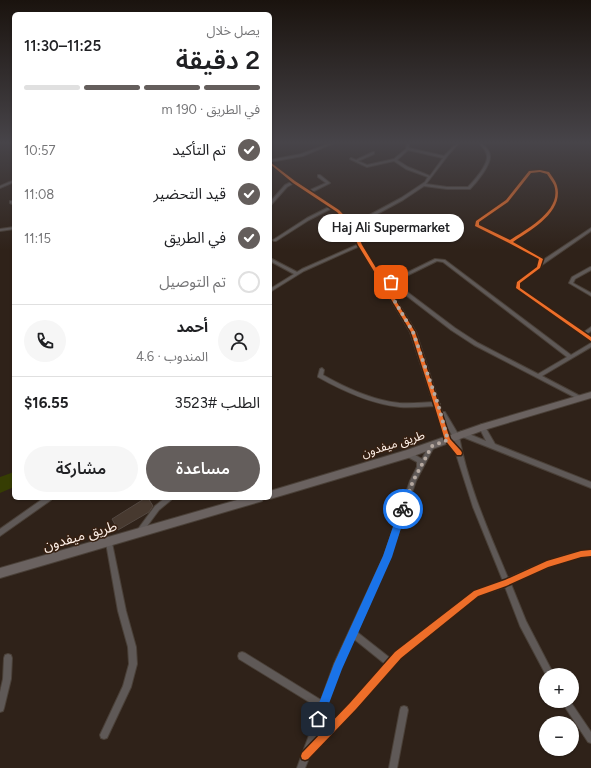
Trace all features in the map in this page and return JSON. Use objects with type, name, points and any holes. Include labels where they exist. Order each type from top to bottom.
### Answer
[{"type":"main road","name":"طريق ميفدون","points":[[272,494],[408,454],[482,427],[587,397]]},
{"type":"main road","name":"طريق ميفدون","points":[[0,573],[109,543],[252,500]]},
{"type":"street","points":[[290,179],[332,207],[352,226],[360,245],[413,332],[438,404],[455,437],[476,507],[506,583],[523,623],[546,668]]},
{"type":"street","points":[[308,192],[328,183],[323,179]]},
{"type":"street","points":[[352,226],[402,199],[424,185],[429,179]]},
{"type":"street","points":[[424,185],[458,189],[469,188],[478,179]]},
{"type":"street","points":[[525,179],[507,201],[477,222],[477,226],[480,229],[510,242],[541,259],[540,264]]},
{"type":"street","points":[[510,242],[546,216],[555,204],[557,200],[556,192],[550,179]]},
{"type":"street","points":[[0,187],[12,182]]},
{"type":"street","points":[[272,202],[286,186],[294,182]]},
{"type":"street","points":[[275,240],[308,219],[332,207]]},
{"type":"street","points":[[0,230],[12,228]]},
{"type":"street","points":[[591,229],[540,264],[518,283],[518,288],[591,339]]},
{"type":"street","points":[[272,290],[313,264],[360,245]]},
{"type":"street","points":[[272,260],[297,274]]},
{"type":"street","points":[[384,283],[391,282],[436,260],[444,261],[571,357]]},
{"type":"street","points":[[591,268],[573,278],[571,283],[591,295]]},
{"type":"street","points":[[391,282],[453,329],[476,344],[538,376],[587,397]]},
{"type":"street","points":[[584,334],[591,329]]},
{"type":"street","points":[[538,376],[591,345]]},
{"type":"street","points":[[322,370],[320,376],[331,382],[391,404],[438,404]]},
{"type":"street","points":[[482,427],[492,445]]},
{"type":"street","points":[[455,437],[492,445],[591,485]]},
{"type":"street","points":[[301,768],[337,667],[387,557],[409,493],[432,446]]},
{"type":"street","points":[[408,454],[420,461],[419,470]]},
{"type":"street","points":[[0,533],[46,500]]},
{"type":"street","points":[[138,534],[157,508],[167,500]]},
{"type":"street","points":[[104,735],[127,687],[133,664],[132,647],[122,611],[109,543]]},
{"type":"street","points":[[305,756],[353,706],[398,655],[476,593],[506,583],[547,564],[581,554],[591,553]]},
{"type":"street","points":[[352,633],[390,663]]},
{"type":"street","points":[[242,656],[323,706]]},
{"type":"street","points":[[0,708],[8,679],[8,658]]},
{"type":"street","points":[[570,708],[591,739]]},
{"type":"street","points":[[393,768],[404,710]]},
{"type":"green space","points":[[12,473],[12,488],[0,493],[0,477]]},
{"type":"building","points":[[390,266],[396,276],[388,277],[382,267]]},
{"type":"building","points":[[142,500],[149,500],[153,506],[149,512],[118,530],[112,519]]},
{"type":"cycle path","points":[[290,179],[338,211],[352,226],[360,245],[413,332],[448,440],[459,453]]},
{"type":"cycle path","points":[[510,242],[477,226],[477,222],[507,201],[525,179]]},
{"type":"cycle path","points":[[510,242],[539,222],[548,214],[554,205],[557,195],[555,185],[551,179]]},
{"type":"cycle path","points":[[510,242],[541,259],[539,267],[518,283],[518,288],[591,339]]},
{"type":"cycle path","points":[[305,756],[353,706],[398,655],[476,593],[506,583],[547,564],[581,554],[591,553]]},
{"type":"way so far","points":[[391,282],[384,283],[413,332],[438,404],[448,440],[432,446],[413,481],[403,509]]},
{"type":"place","name":"Haj Ali Supermarket","points":[[391,282]]},
{"type":"route","points":[[318,719],[337,667],[387,557],[403,509]]}]
